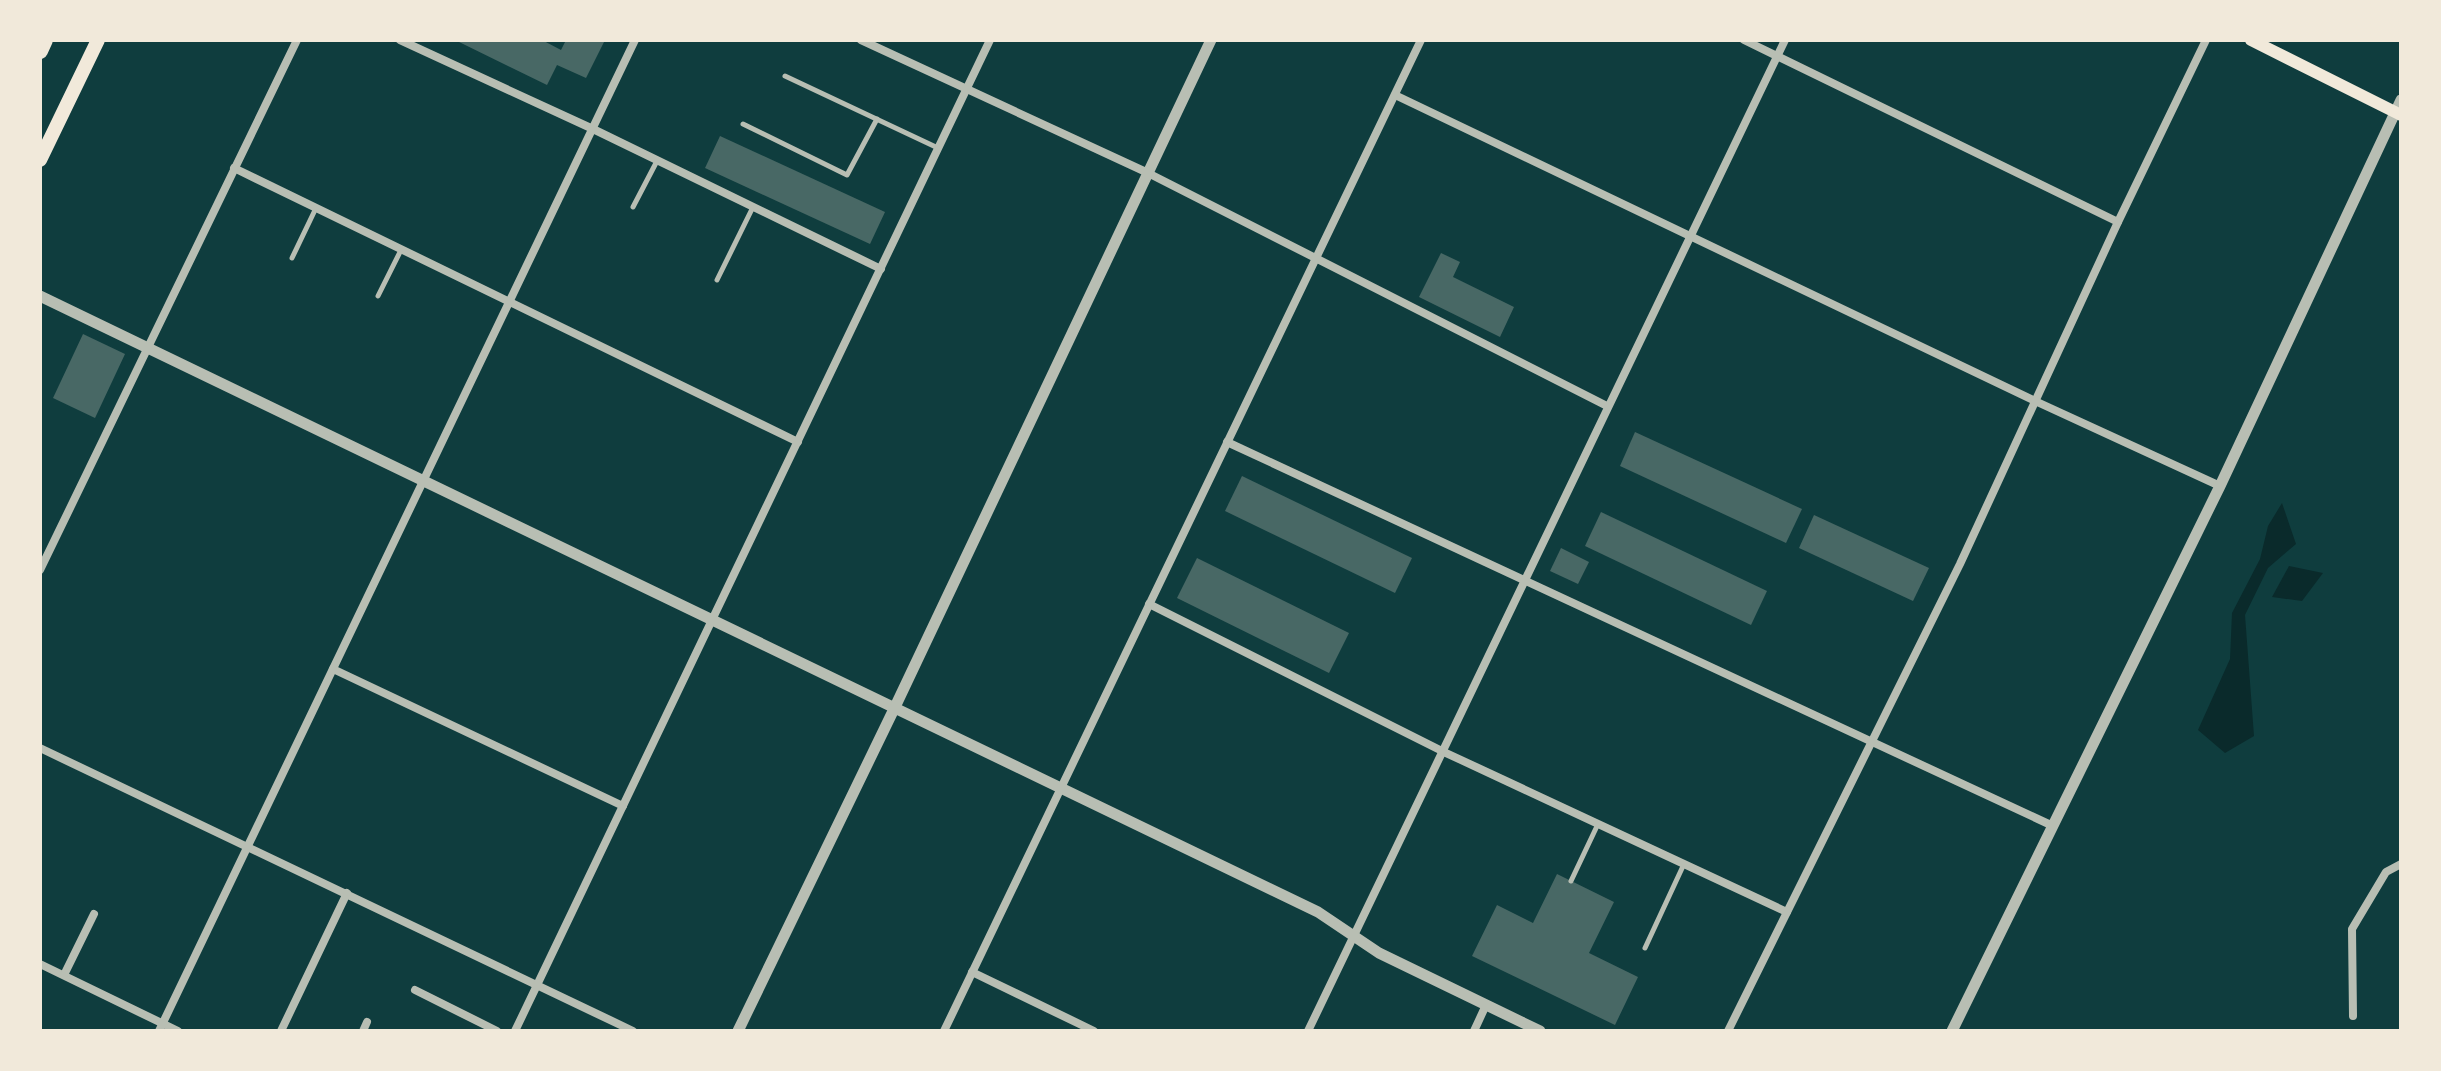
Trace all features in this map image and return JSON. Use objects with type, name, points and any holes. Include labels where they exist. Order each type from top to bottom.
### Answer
[{"type":"highway","points":[[40,51],[45,40]]},
{"type":"main road","points":[[40,160],[98,40]]},
{"type":"main road","points":[[2251,40],[2399,109]]},
{"type":"street","points":[[40,570],[297,40]]},
{"type":"street","points":[[400,40],[593,129],[881,269]]},
{"type":"street","points":[[160,1027],[635,40]]},
{"type":"street","points":[[861,40],[1146,172],[1607,406]]},
{"type":"street","points":[[515,1031],[990,40]]},
{"type":"street","points":[[738,1031],[1211,40]]},
{"type":"street","points":[[944,1031],[1421,40]]},
{"type":"street","points":[[1744,40],[2118,222]]},
{"type":"street","points":[[1308,1031],[1785,40]]},
{"type":"street","points":[[1728,1031],[1960,564],[2206,40]]},
{"type":"street","points":[[1395,95],[2035,401],[2220,486]]},
{"type":"street","points":[[1952,1031],[2220,486],[2399,109]]},
{"type":"street","points":[[234,168],[798,442]]},
{"type":"street","points":[[40,296],[1318,912],[1379,953],[1540,1031]]},
{"type":"street","points":[[1227,442],[2053,826]]},
{"type":"street","points":[[1149,604],[1444,752],[1787,912]]},
{"type":"street","points":[[333,669],[623,806]]},
{"type":"street","points":[[40,748],[633,1031]]},
{"type":"street","points":[[2353,1016],[2352,929],[2386,872],[2401,864]]},
{"type":"street","points":[[281,1031],[347,893]]},
{"type":"street","points":[[64,975],[94,914]]},
{"type":"street","points":[[40,964],[160,1027],[178,1031]]},
{"type":"street","points":[[972,972],[1094,1031]]},
{"type":"street","points":[[415,990],[497,1031]]},
{"type":"street","points":[[1474,1031],[1486,1005]]},
{"type":"lane","points":[[785,76],[939,148]]},
{"type":"lane","points":[[743,124],[847,175],[877,119]]},
{"type":"lane","points":[[633,207],[657,161]]},
{"type":"lane","points":[[717,280],[753,207]]},
{"type":"lane","points":[[292,258],[316,208]]},
{"type":"lane","points":[[378,296],[401,249]]},
{"type":"lane","points":[[1571,881],[1598,824]]},
{"type":"lane","points":[[1645,948],[1684,864]]},
{"type":"water","points":[[2282,503],[2296,544],[2268,568],[2245,615],[2254,736],[2225,753],[2198,730],[2230,659],[2232,613],[2260,559],[2268,526]]},
{"type":"water","points":[[2289,566],[2323,573],[2302,601],[2272,597]]},
{"type":"building","points":[[455,40],[542,40],[561,50],[566,40],[605,40],[586,78],[557,65],[547,85]]},
{"type":"building","points":[[720,136],[885,212],[870,244],[705,168]]},
{"type":"building","points":[[1441,253],[1460,262],[1453,277],[1514,307],[1500,337],[1419,297]]},
{"type":"building","points":[[83,334],[125,354],[95,418],[53,398]]},
{"type":"building","points":[[1635,432],[1802,509],[1786,543],[1620,466]]},
{"type":"building","points":[[1242,476],[1412,558],[1395,593],[1225,511]]},
{"type":"building","points":[[1601,512],[1767,591],[1751,625],[1585,546]]},
{"type":"building","points":[[1814,515],[1929,568],[1913,601],[1799,548]]},
{"type":"building","points":[[1561,548],[1589,562],[1578,584],[1550,571]]},
{"type":"building","points":[[1197,558],[1349,633],[1329,673],[1177,598]]},
{"type":"building","points":[[1557,874],[1614,902],[1589,953],[1638,977],[1615,1025],[1472,956],[1497,905],[1533,923]]}]
